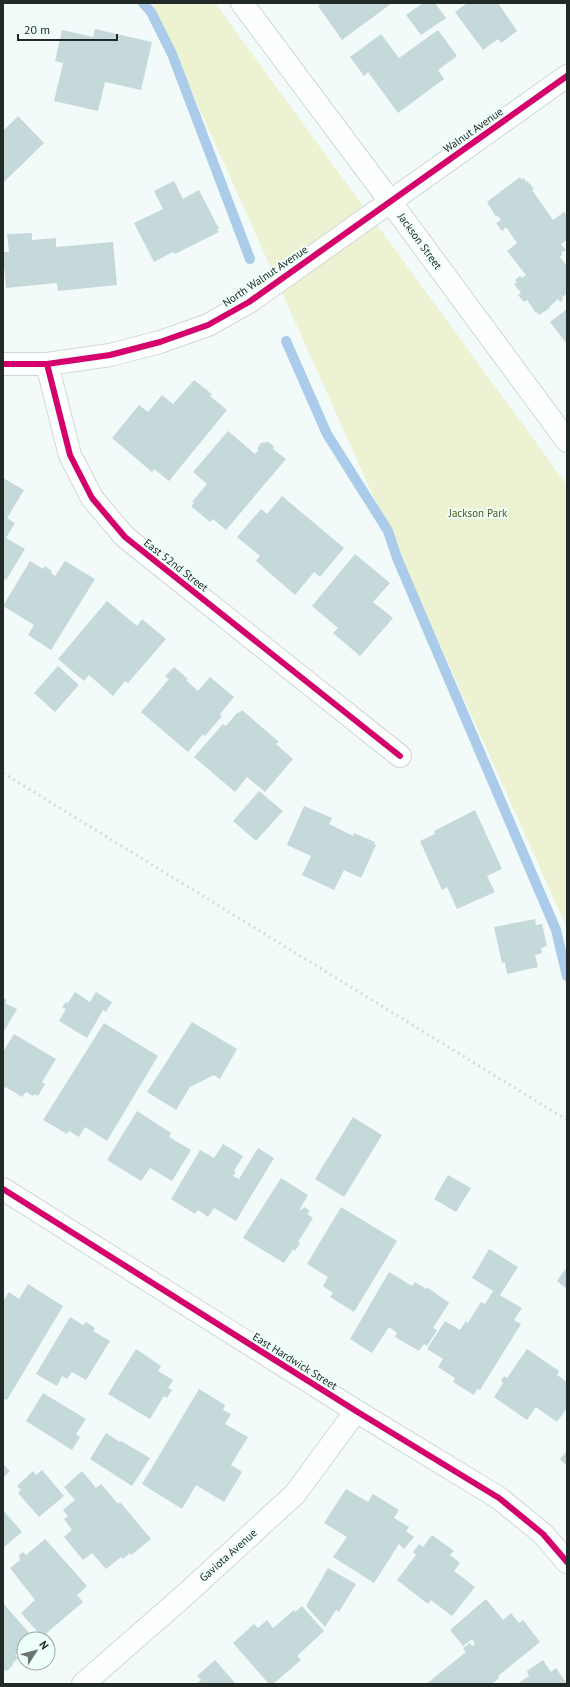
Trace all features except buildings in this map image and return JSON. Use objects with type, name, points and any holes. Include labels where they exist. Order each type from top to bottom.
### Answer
[{"type":"street","name":"Jackson Street","points":[[242,3],[567,441]]},
{"type":"street","name":"Walnut Avenue","points":[[390,201],[567,76]]},
{"type":"street","name":"North Walnut Avenue","points":[[46,364],[110,355],[160,342],[208,325],[249,302],[390,201]]},
{"type":"street","points":[[3,364],[46,364]]},
{"type":"street","name":"East 52nd Street","points":[[46,364],[70,455],[92,498],[125,537],[400,756]]},
{"type":"street","name":"East Hardwick Street","points":[[3,1189],[356,1411],[499,1498],[544,1534],[567,1562]]},
{"type":"street","name":"Gaviota Avenue","points":[[83,1684],[186,1594],[295,1494],[356,1411]]},
{"type":"green space","name":"Jackson Park","points":[[152,3],[215,3],[567,485],[567,928]]},
{"type":"waterway","points":[[143,3],[151,12],[172,54],[250,259]]},
{"type":"waterway","points":[[286,341],[327,434],[388,531],[397,558],[556,930],[567,976]]},
{"type":"railway","points":[[3,773],[567,1120]]},
{"type":"cycle path","points":[[47,364],[110,355],[160,342],[208,325],[249,302],[567,76]]},
{"type":"cycle path","points":[[3,364],[47,364],[70,455],[92,498],[125,537],[400,756]]},
{"type":"cycle path","points":[[3,1189],[356,1411],[499,1498],[543,1534],[567,1562]]}]
